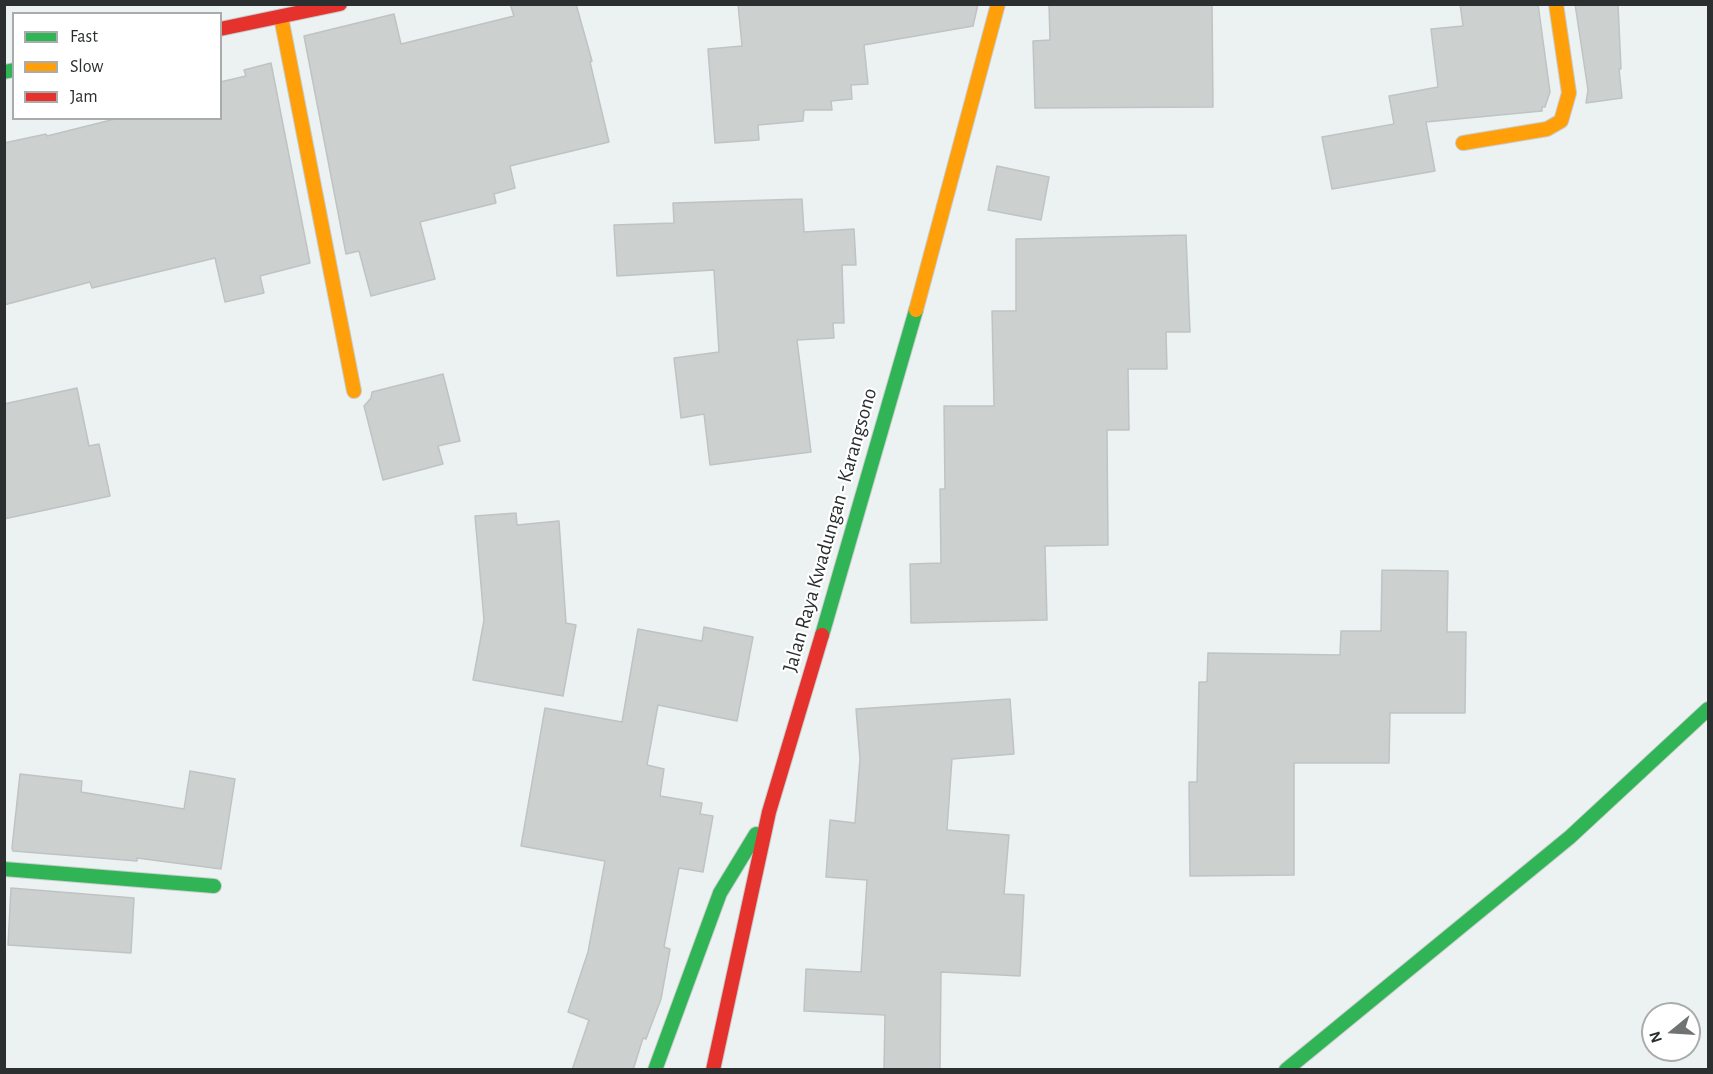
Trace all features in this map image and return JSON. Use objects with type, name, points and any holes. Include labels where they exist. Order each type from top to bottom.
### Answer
[{"type":"street","points":[[222,29],[340,4]]},
{"type":"street","name":"Jalan Raya Kwadungan - Karangsono","points":[[712,1070],[769,812],[846,555],[921,291],[998,4]]},
{"type":"street","points":[[1463,143],[1547,129],[1561,121],[1569,93],[1556,4]]},
{"type":"street","points":[[281,17],[354,391]]},
{"type":"street","points":[[1286,1070],[1570,837],[1708,709]]},
{"type":"street","points":[[655,1070],[720,893],[769,812]]},
{"type":"street","points":[[4,869],[214,886]]},
{"type":"building","points":[[510,4],[576,4],[592,61],[590,62],[609,142],[510,166],[515,188],[494,194],[496,203],[420,222],[435,279],[371,296],[359,251],[346,254],[304,36],[394,14],[401,44],[514,16]]},
{"type":"building","points":[[738,4],[978,4],[973,26],[864,45],[868,84],[851,85],[852,99],[831,101],[832,110],[804,110],[803,121],[758,125],[759,140],[715,143],[708,49],[742,46]]},
{"type":"building","points":[[1049,4],[1212,4],[1213,107],[1035,108],[1033,41],[1050,40]]},
{"type":"building","points":[[1460,4],[1538,4],[1550,92],[1545,107],[1542,107],[1542,111],[1426,122],[1435,171],[1332,189],[1322,137],[1394,124],[1389,96],[1438,87],[1431,29],[1463,26]]},
{"type":"building","points":[[1575,4],[1618,4],[1622,98],[1586,103],[1588,90]]},
{"type":"building","points":[[271,63],[310,263],[260,276],[264,293],[225,302],[215,258],[92,288],[90,282],[4,305],[4,143],[46,134],[47,136],[111,120],[222,120],[222,82],[246,76],[244,70]]},
{"type":"building","points":[[997,166],[1049,177],[1041,220],[988,210]]},
{"type":"building","points":[[802,199],[804,232],[854,229],[856,265],[842,265],[844,323],[833,323],[834,338],[797,340],[811,452],[710,465],[704,414],[681,418],[674,358],[719,352],[714,270],[617,276],[614,225],[674,223],[673,203]]},
{"type":"building","points":[[1186,235],[1190,332],[1166,332],[1167,369],[1128,369],[1129,430],[1107,430],[1108,545],[1045,546],[1047,620],[911,623],[910,564],[941,563],[940,489],[945,489],[944,406],[994,406],[992,311],[1016,311],[1016,239]]},
{"type":"building","points":[[443,374],[460,441],[438,446],[443,464],[383,480],[364,406],[371,398],[372,392]]},
{"type":"building","points":[[77,388],[89,446],[99,444],[110,496],[4,519],[4,404]]},
{"type":"building","points":[[516,513],[517,525],[559,521],[566,623],[576,625],[563,696],[473,680],[484,620],[475,516]]},
{"type":"building","points":[[1382,570],[1448,571],[1447,632],[1466,632],[1465,713],[1390,713],[1389,763],[1294,763],[1294,875],[1190,876],[1189,782],[1197,782],[1199,682],[1207,682],[1208,653],[1340,655],[1341,631],[1381,631]]},
{"type":"building","points":[[704,627],[753,637],[737,721],[658,705],[647,765],[664,769],[660,796],[702,803],[700,814],[713,816],[703,872],[679,868],[664,947],[670,949],[661,999],[646,1039],[643,1038],[633,1070],[572,1070],[589,1020],[568,1012],[588,952],[605,861],[521,846],[545,708],[622,722],[638,629],[702,641]]},
{"type":"building","points":[[1010,699],[1014,754],[952,759],[947,830],[1009,835],[1004,894],[1024,895],[1020,976],[941,972],[940,1070],[884,1070],[885,1015],[804,1011],[806,969],[861,972],[867,880],[826,877],[830,820],[855,823],[860,759],[856,709]]},
{"type":"building","points":[[190,771],[235,779],[221,869],[137,858],[137,861],[13,851],[20,774],[82,781],[81,792],[184,809]]},
{"type":"building","points":[[11,888],[134,898],[131,953],[8,945]]},
{"type":"traffic: fast","points":[[4,72],[12,70]]},
{"type":"traffic: fast","points":[[822,635],[916,310]]},
{"type":"traffic: fast","points":[[1286,1070],[1570,837],[1708,709]]},
{"type":"traffic: fast","points":[[655,1070],[720,893],[756,834]]},
{"type":"traffic: fast","points":[[4,869],[214,886]]},
{"type":"traffic: slow","points":[[916,310],[998,4]]},
{"type":"traffic: slow","points":[[1463,143],[1547,129],[1561,121],[1569,93],[1556,4]]},
{"type":"traffic: slow","points":[[281,17],[354,391]]},
{"type":"traffic: jam","points":[[222,29],[340,4]]},
{"type":"traffic: jam","points":[[713,1070],[769,812],[822,635]]}]
